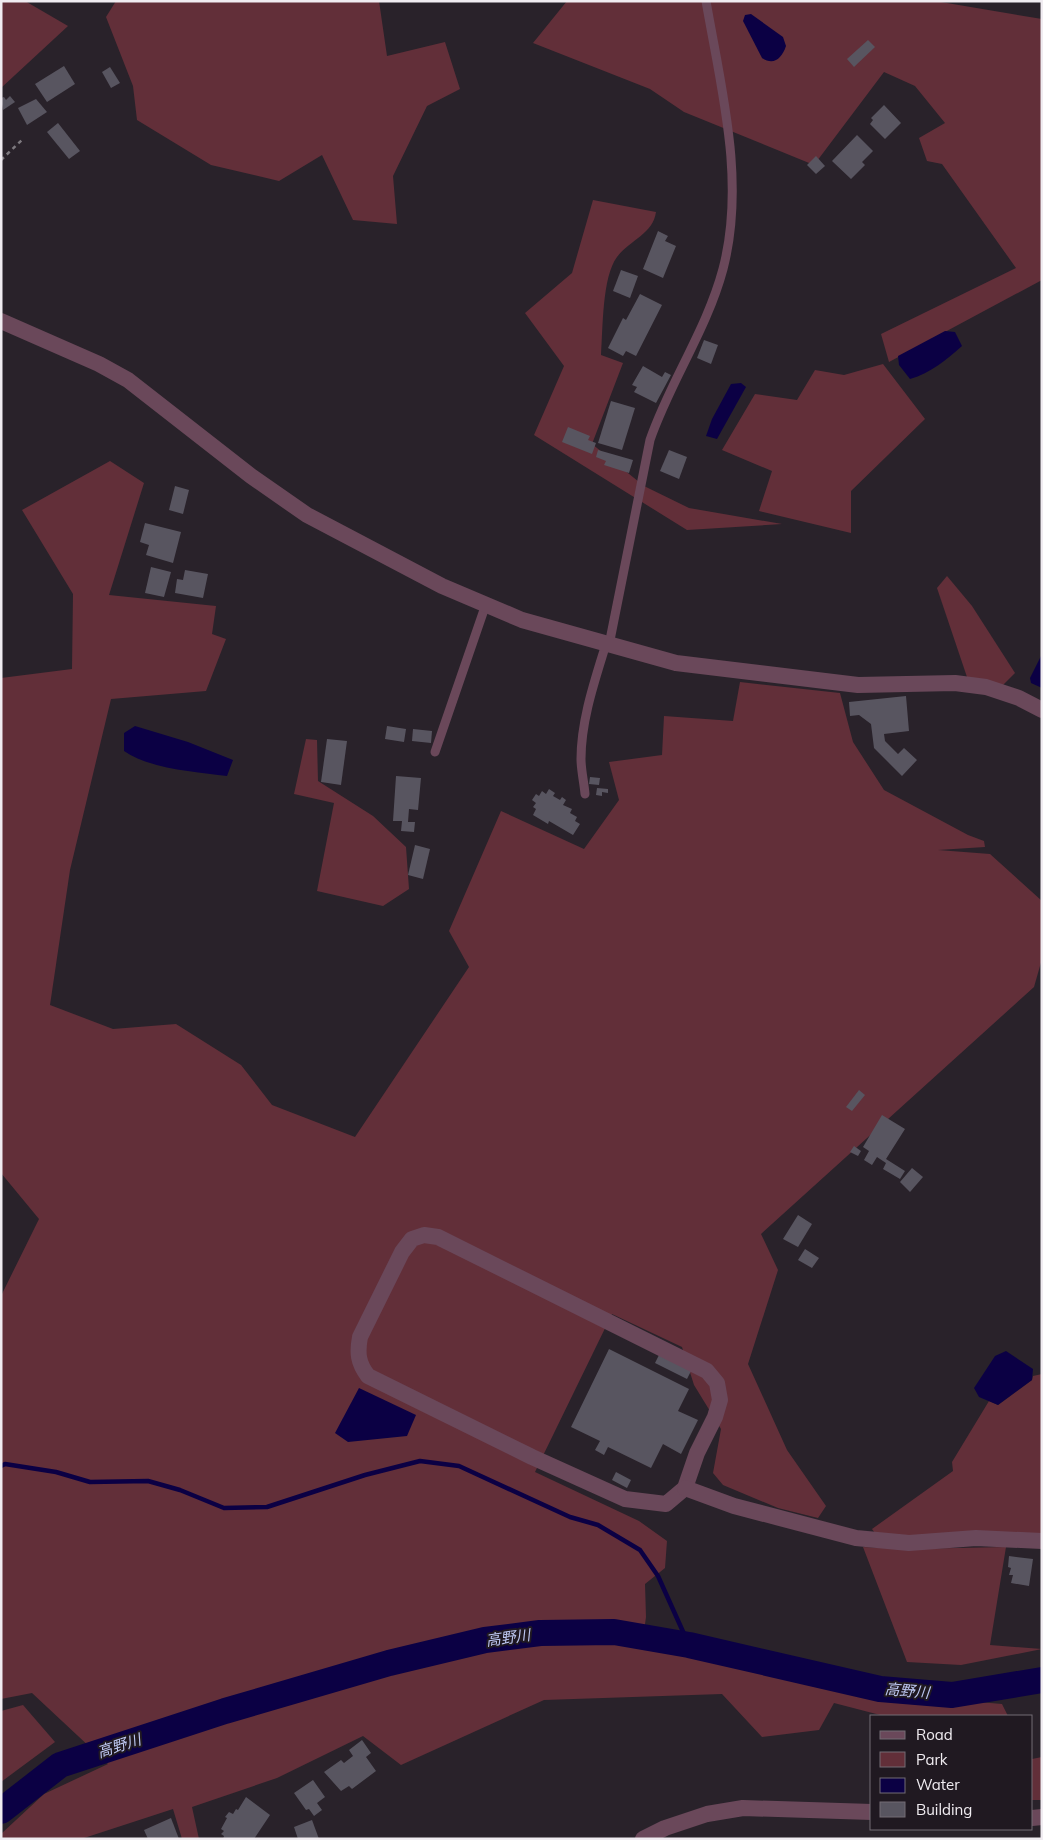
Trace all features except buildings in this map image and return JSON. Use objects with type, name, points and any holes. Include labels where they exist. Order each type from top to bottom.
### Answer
[{"type":"street","points":[[1,321],[99,364],[128,380],[251,476],[307,516],[442,586],[522,620],[676,663],[750,674],[858,685],[955,683],[986,687],[1019,698],[1042,710]]},
{"type":"street","points":[[424,1235],[438,1237],[707,1371],[716,1383],[720,1400],[715,1417],[697,1453],[685,1488],[666,1504],[625,1499],[532,1457],[368,1376],[359,1365],[358,1350],[360,1337],[402,1252],[412,1239],[424,1235]]},
{"type":"street","points":[[685,1488],[734,1506],[856,1538],[909,1543],[976,1538],[1042,1541]]},
{"type":"street","points":[[643,1839],[665,1828],[707,1814],[743,1808],[870,1812]]},
{"type":"lane","points":[[585,794],[581,758],[583,739],[595,683],[608,644],[650,440],[706,314],[722,270],[728,246],[731,209],[729,131],[706,1]]},
{"type":"lane","points":[[435,752],[486,604]]},
{"type":"path","points":[[1,160],[23,139]]},
{"type":"green space","points":[[1,1],[25,1],[68,26],[1,88]]},
{"type":"green space","points":[[116,1],[379,1],[387,56],[445,42],[460,89],[427,106],[393,176],[397,224],[353,220],[322,155],[279,181],[211,165],[137,120],[133,86],[106,17]]},
{"type":"green space","points":[[567,1],[935,1],[1042,19],[1042,280],[889,362],[881,334],[1016,268],[942,164],[927,161],[919,138],[945,123],[915,86],[884,72],[814,165],[684,112],[650,89],[533,43]]},
{"type":"green space","points":[[593,200],[656,212],[654,220],[646,231],[617,257],[608,277],[604,304],[601,355],[623,363],[592,444],[644,486],[689,508],[782,524],[687,530],[534,435],[564,366],[525,313],[572,273]]},
{"type":"green space","points":[[883,364],[925,419],[851,491],[851,533],[759,511],[772,471],[722,450],[755,394],[797,400],[815,370],[844,375]]},
{"type":"green space","points":[[110,461],[144,483],[109,595],[216,606],[212,634],[226,639],[206,691],[111,699],[70,870],[50,1005],[113,1029],[176,1024],[241,1065],[272,1105],[355,1137],[469,967],[449,931],[501,811],[584,849],[619,800],[609,762],[662,755],[664,716],[733,721],[740,682],[840,693],[853,742],[884,790],[968,835],[984,841],[985,847],[938,850],[990,854],[1042,901],[1042,959],[1034,987],[761,1234],[778,1270],[748,1364],[787,1450],[826,1506],[818,1518],[778,1508],[723,1485],[713,1473],[721,1429],[694,1385],[682,1347],[612,1314],[535,1472],[639,1521],[667,1541],[665,1568],[645,1584],[646,1617],[642,1646],[861,1692],[1002,1704],[1008,1715],[880,1715],[834,1703],[819,1730],[762,1737],[722,1694],[544,1700],[401,1765],[363,1736],[277,1778],[192,1807],[199,1839],[182,1839],[173,1809],[81,1839],[1,1839],[1,1834],[44,1794],[108,1764],[32,1693],[1,1699],[1,1296],[39,1219],[1,1173],[1,678],[72,669],[73,594],[22,510]]},
{"type":"green space","points":[[947,576],[972,606],[1015,673],[1003,685],[968,680],[937,588]]},
{"type":"green space","points":[[306,739],[317,740],[318,781],[373,816],[406,847],[409,889],[383,906],[317,891],[334,803],[294,794]]},
{"type":"green space","points":[[1042,1374],[1042,1533],[877,1536],[872,1529],[953,1471],[952,1462],[989,1401],[998,1405],[1032,1380],[1033,1376]]},
{"type":"green space","points":[[863,1547],[908,1549],[1006,1547],[990,1645],[1042,1649],[961,1665],[907,1662]]},
{"type":"green space","points":[[23,1705],[55,1742],[1,1782],[1,1711]]},
{"type":"green space","points":[[1042,1757],[1042,1800],[1033,1800],[1033,1759]]},
{"type":"water","points":[[751,14],[783,37],[786,46],[780,57],[774,61],[762,58],[743,21],[745,15]]},
{"type":"water","points":[[945,331],[955,332],[962,346],[931,370],[910,379],[899,365],[898,356]]},
{"type":"water","points":[[741,383],[746,387],[717,439],[706,436],[712,419],[731,384]]},
{"type":"water","points":[[1042,654],[1042,688],[1031,683],[1030,678]]},
{"type":"water","points":[[135,726],[188,742],[233,760],[227,776],[174,769],[135,757],[124,751],[124,733]]},
{"type":"water","points":[[1006,1351],[1033,1369],[1032,1380],[998,1405],[979,1397],[974,1388],[995,1356]]},
{"type":"water","points":[[359,1388],[416,1415],[407,1436],[348,1442],[335,1433]]},
{"type":"waterway","points":[[1,1466],[5,1464],[56,1472],[90,1482],[148,1481],[180,1490],[224,1508],[267,1507],[365,1475],[420,1461],[459,1466],[570,1517],[598,1525],[640,1550],[658,1576],[689,1645]]},
{"type":"waterway","name":"高野川","points":[[1,1811],[60,1765],[225,1711],[389,1663],[485,1640],[540,1633],[614,1632],[689,1645],[880,1689],[952,1695],[1042,1680]]}]
